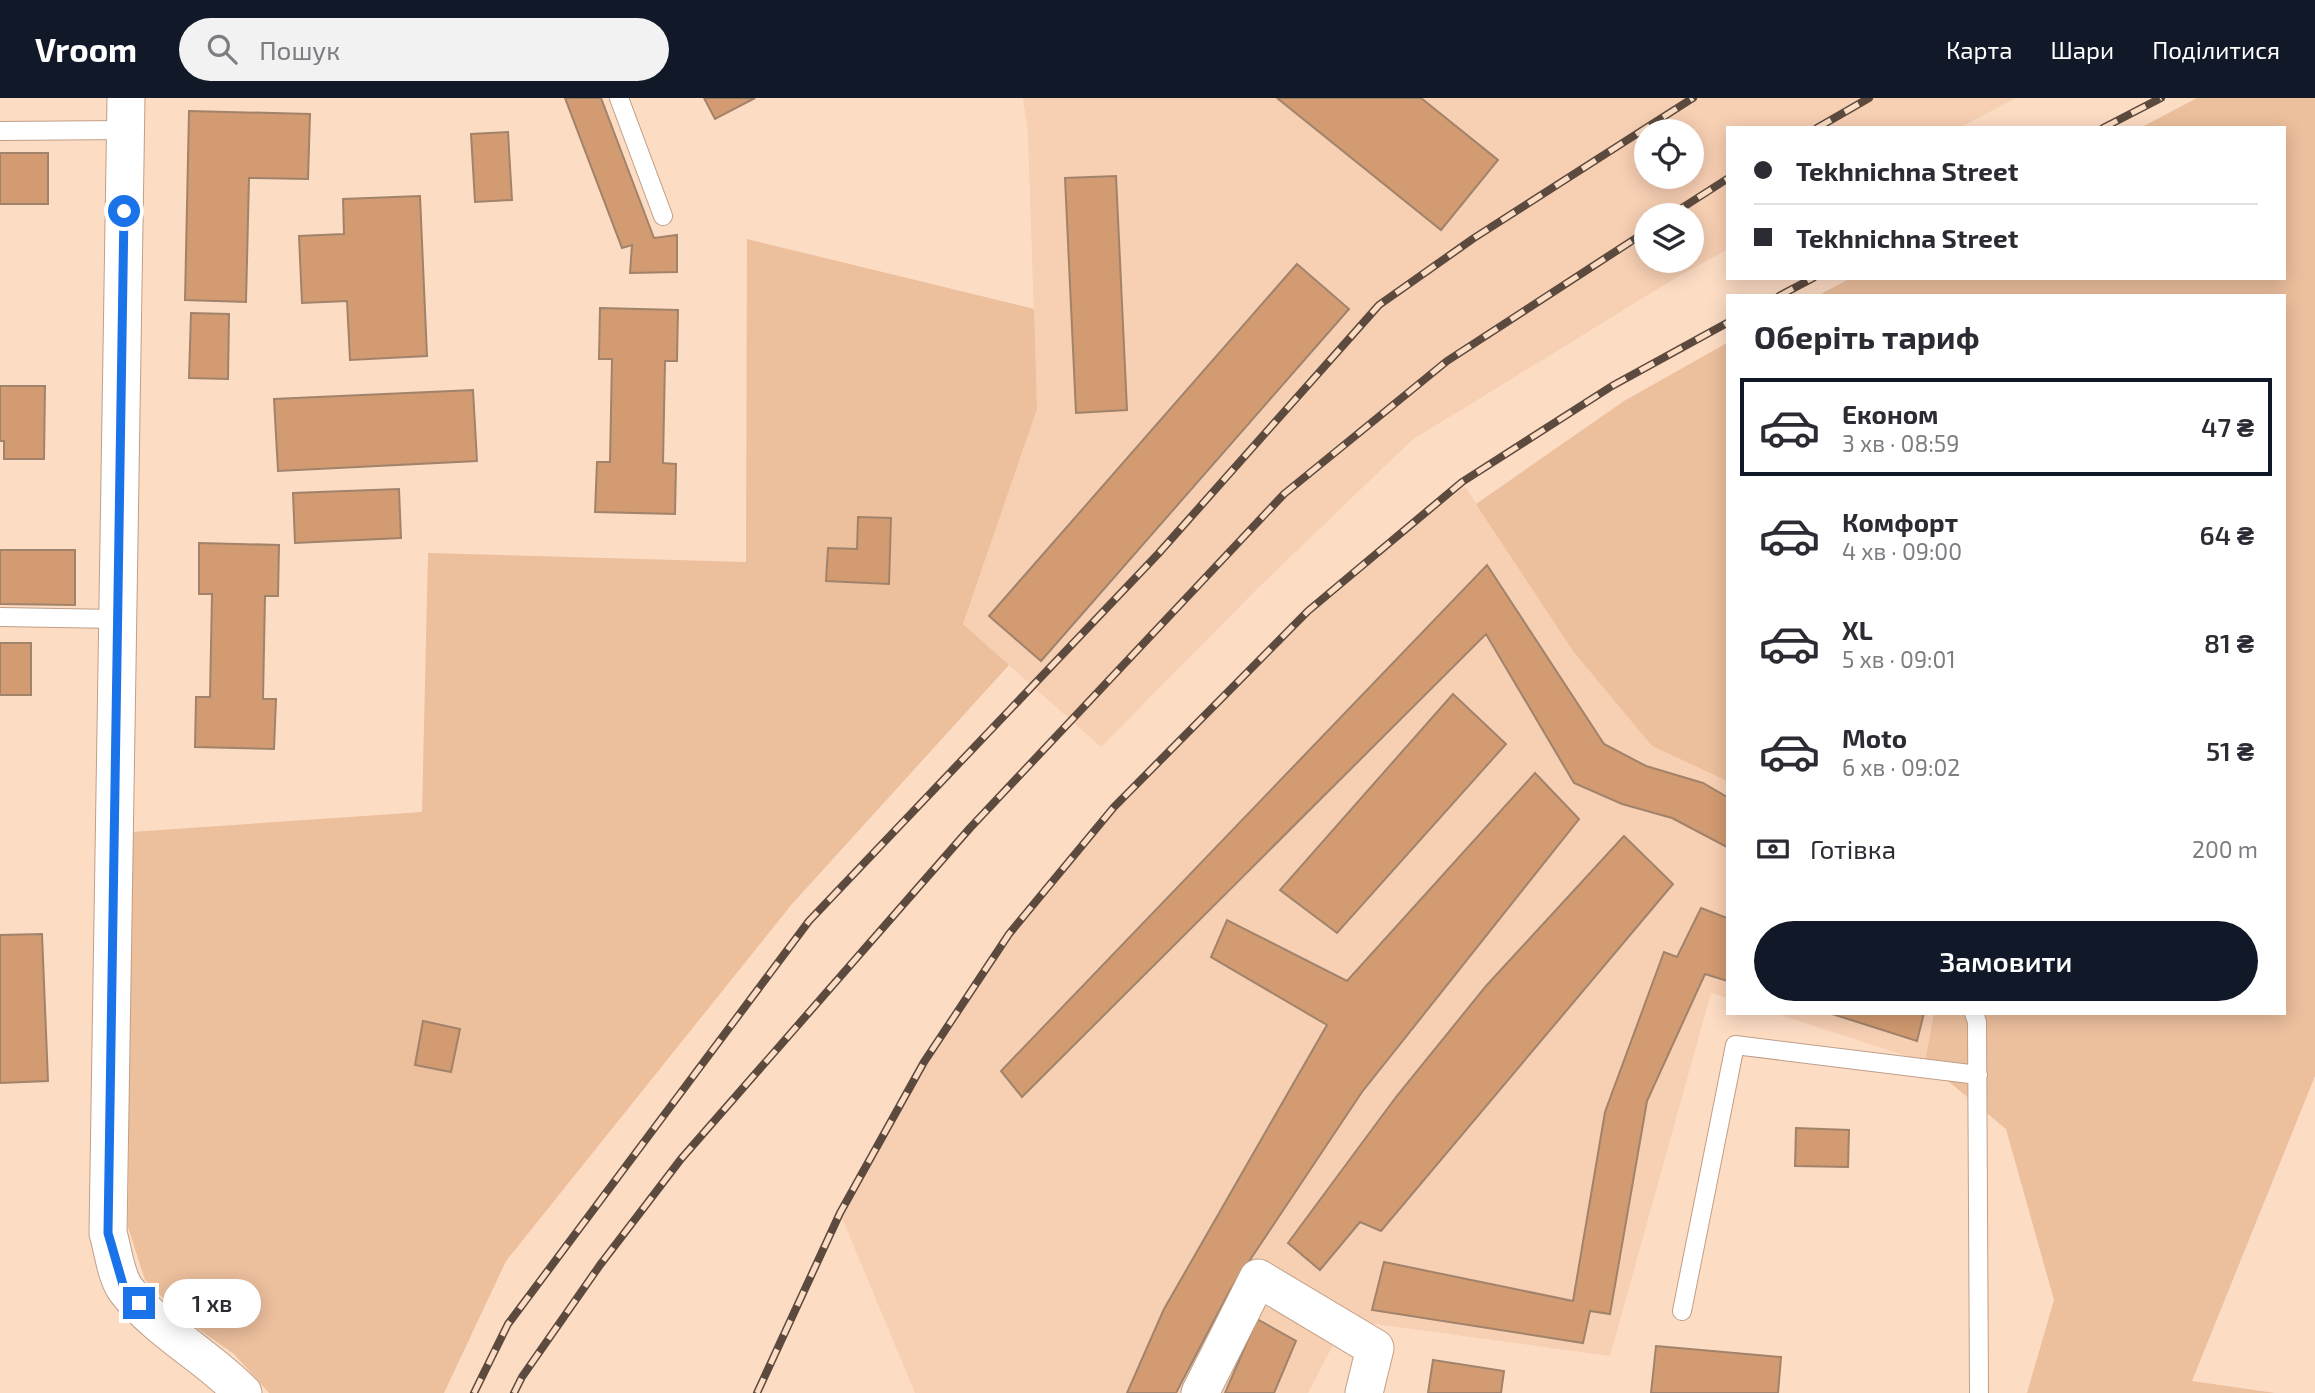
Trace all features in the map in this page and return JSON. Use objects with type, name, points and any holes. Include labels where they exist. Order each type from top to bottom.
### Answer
[{"type":"street","points":[[125,114],[108,1233],[124,1288],[170,1333],[219,1368],[243,1393]]},
{"type":"street","points":[[1200,1393],[1258,1278],[1375,1348],[1364,1393]]},
{"type":"lane","points":[[619,98],[663,216]]},
{"type":"lane","points":[[0,131],[125,114]]},
{"type":"lane","points":[[0,617],[117,619]]},
{"type":"lane","points":[[1975,1015],[1978,1022],[1979,1393]]},
{"type":"lane","points":[[1682,1311],[1735,1045],[1978,1075]]},
{"type":"shaded area","points":[[1023,98],[2016,98],[1963,126],[1726,126],[1726,251],[1704,262],[1704,203],[1634,203],[1634,273],[1684,273],[1412,440],[1258,588],[1101,747],[963,624],[1037,409],[1028,134]]},
{"type":"shaded area","points":[[2197,98],[2315,98],[2315,1076],[2192,1381],[2275,1393],[2027,1393],[2054,1300],[2006,1129],[1925,1062],[1934,1015],[2286,1015],[2286,294],[1821,294],[1847,280],[2286,280],[2286,126],[2144,126]]},
{"type":"shaded area","points":[[747,239],[1034,309],[1037,409],[963,624],[1009,665],[792,904],[506,1261],[444,1393],[269,1393],[234,1354],[184,1319],[145,1280],[128,1227],[131,832],[422,812],[428,553],[746,562]]},
{"type":"shaded area","points":[[1726,344],[1726,781],[1652,746],[1573,651],[1476,504],[1624,401]]},
{"type":"shaded area","points":[[1462,482],[1573,651],[1652,746],[1726,781],[1726,998],[1711,993],[1610,1356],[1346,1320],[1308,1393],[915,1393],[840,1213],[924,1062],[1009,934],[1114,807],[1308,611]]},
{"type":"shaded area","points":[[1780,1015],[1934,1015],[1925,1062]]},
{"type":"building","points":[[565,98],[601,98],[654,238],[677,235],[677,272],[630,273],[632,245],[622,248]]},
{"type":"building","points":[[704,98],[755,98],[715,119]]},
{"type":"building","points":[[1277,98],[1421,98],[1498,160],[1441,230]]},
{"type":"building","points":[[189,111],[310,114],[308,179],[249,178],[246,302],[185,300]]},
{"type":"building","points":[[508,132],[512,200],[475,202],[471,134]]},
{"type":"building","points":[[0,153],[48,153],[48,204],[0,204]]},
{"type":"building","points":[[1116,176],[1127,410],[1076,413],[1065,178]]},
{"type":"building","points":[[420,196],[427,356],[350,360],[347,301],[302,303],[299,236],[344,234],[343,199]]},
{"type":"building","points":[[1297,264],[1349,309],[1041,661],[989,616]]},
{"type":"building","points":[[600,308],[678,310],[677,361],[665,361],[663,463],[676,464],[675,514],[595,512],[597,462],[610,462],[612,359],[599,359]]},
{"type":"building","points":[[191,313],[229,314],[228,379],[189,378]]},
{"type":"building","points":[[0,386],[45,386],[44,459],[4,459],[4,441],[0,441]]},
{"type":"building","points":[[473,390],[477,461],[278,471],[274,399]]},
{"type":"building","points":[[399,489],[401,538],[295,543],[293,493]]},
{"type":"building","points":[[858,517],[891,518],[889,584],[826,581],[828,548],[857,549]]},
{"type":"building","points":[[199,543],[279,545],[278,596],[265,596],[263,699],[276,699],[274,749],[195,747],[196,697],[210,697],[212,594],[199,594]]},
{"type":"building","points":[[0,550],[75,550],[75,605],[0,604]]},
{"type":"building","points":[[1487,565],[1604,744],[1646,766],[1703,783],[1726,796],[1726,846],[1672,818],[1622,804],[1574,783],[1486,634],[1022,1097],[1001,1071]]},
{"type":"building","points":[[0,643],[31,643],[31,695],[0,695]]},
{"type":"building","points":[[1453,694],[1506,744],[1337,933],[1280,890]]},
{"type":"building","points":[[1535,773],[1579,819],[1362,1092],[1230,1290],[1176,1393],[1127,1393],[1164,1309],[1327,1025],[1211,957],[1227,920],[1347,981]]},
{"type":"building","points":[[1624,836],[1673,884],[1381,1231],[1360,1222],[1320,1270],[1288,1243],[1396,1097],[1486,986]]},
{"type":"building","points":[[1701,908],[1726,918],[1726,981],[1705,974],[1647,1101],[1610,1314],[1590,1311],[1583,1343],[1372,1310],[1384,1262],[1573,1301],[1605,1112],[1664,952],[1677,957]]},
{"type":"building","points":[[42,934],[48,1081],[0,1083],[0,935]]},
{"type":"building","points":[[1835,1015],[1924,1015],[1917,1041]]},
{"type":"building","points":[[423,1021],[460,1029],[451,1072],[415,1065]]},
{"type":"building","points":[[1796,1128],[1849,1130],[1848,1167],[1795,1166]]},
{"type":"building","points":[[1257,1319],[1296,1341],[1274,1393],[1225,1393]]},
{"type":"building","points":[[1656,1346],[1781,1357],[1778,1393],[1651,1393]]},
{"type":"building","points":[[1433,1360],[1504,1371],[1501,1393],[1428,1393]]},
{"type":"railway","points":[[474,1393],[508,1324],[809,921],[1158,554],[1379,305],[1474,238],[1693,98]]},
{"type":"railway","points":[[1820,126],[1869,98]]},
{"type":"railway","points":[[2107,126],[2161,98]]},
{"type":"railway","points":[[1690,203],[1726,180]]},
{"type":"railway","points":[[514,1393],[522,1377],[600,1265],[681,1159],[970,828],[1284,494],[1447,361],[1634,239]]},
{"type":"railway","points":[[1783,294],[1809,280]]},
{"type":"railway","points":[[757,1393],[840,1213],[924,1062],[1009,934],[1114,807],[1308,611],[1462,482],[1612,386],[1726,324]]},
{"type":"route","points":[[124,211],[108,1233],[124,1288],[139,1303]]}]
